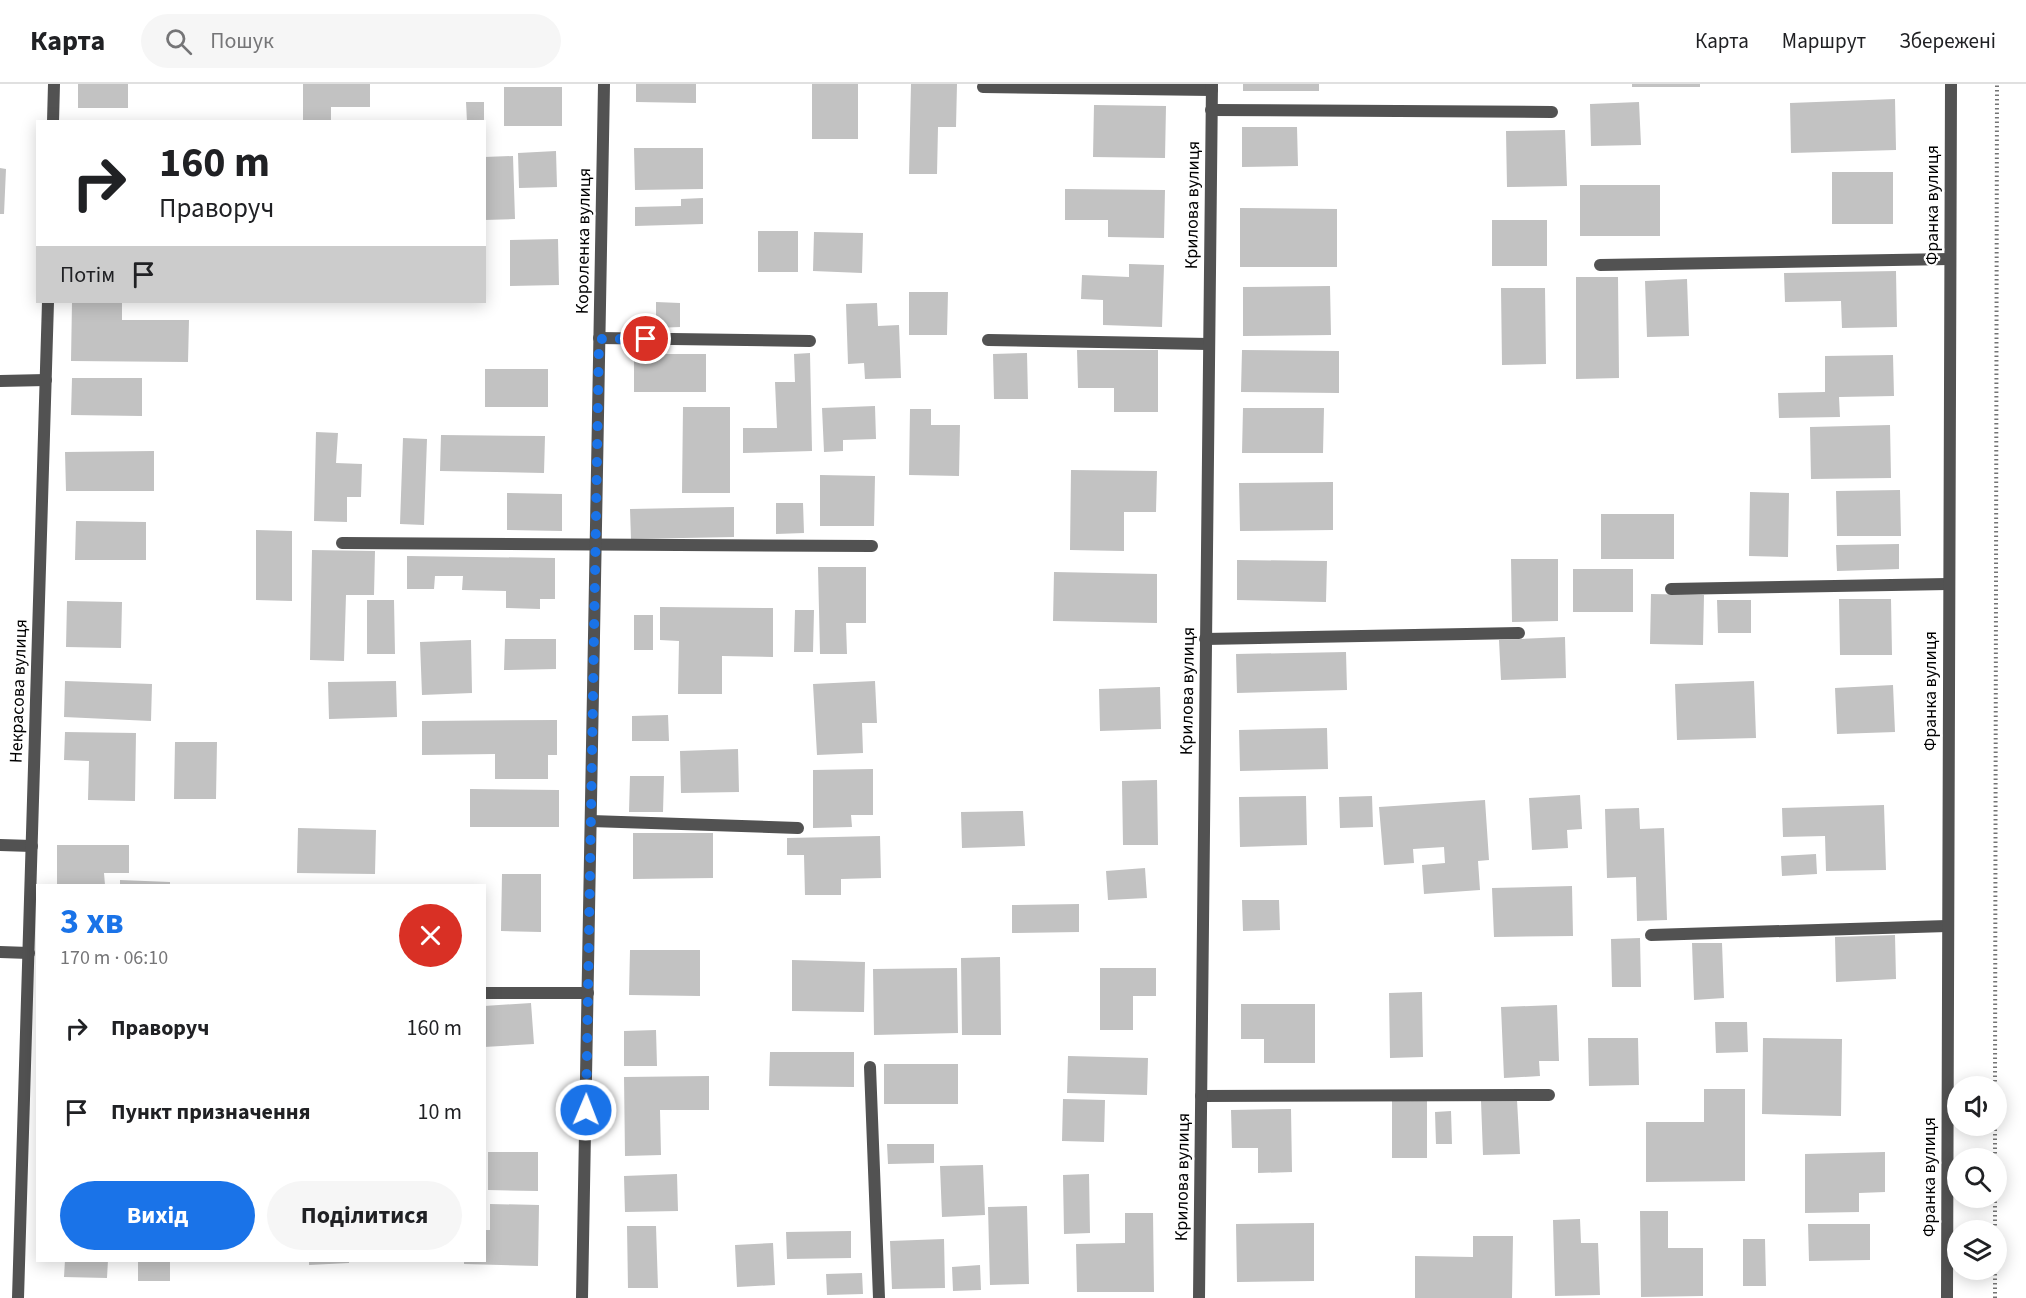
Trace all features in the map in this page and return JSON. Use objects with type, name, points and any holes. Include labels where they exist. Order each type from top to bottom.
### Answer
[{"type":"street","points":[[53,120],[54,84]]},
{"type":"street","name":"Короленка вулиця","points":[[582,1298],[604,84]]},
{"type":"street","name":"Франка вулиця","points":[[1947,1298],[1951,84]]},
{"type":"street","points":[[983,87],[1212,87]]},
{"type":"street","name":"Крилова вулиця","points":[[1198,1298],[1212,87]]},
{"type":"street","points":[[1211,110],[1552,112]]},
{"type":"street","points":[[1600,265],[1950,259]]},
{"type":"street","name":"Некрасова вулиця","points":[[18,1298],[48,303]]},
{"type":"street","points":[[599,339],[810,341]]},
{"type":"street","points":[[988,340],[1209,344]]},
{"type":"street","points":[[0,381],[46,380]]},
{"type":"street","points":[[342,543],[873,546]]},
{"type":"street","points":[[1671,589],[1948,584]]},
{"type":"street","points":[[1206,639],[1519,633]]},
{"type":"street","points":[[591,821],[798,828]]},
{"type":"street","points":[[0,845],[32,846]]},
{"type":"street","points":[[1652,935],[1947,926]]},
{"type":"street","points":[[0,952],[29,953]]},
{"type":"street","points":[[486,993],[588,993]]},
{"type":"street","points":[[870,1067],[879,1298]]},
{"type":"street","points":[[1201,1096],[1549,1095]]},
{"type":"path","points":[[1995,1076],[1997,84]]},
{"type":"path","points":[[1995,1280],[1995,1298]]},
{"type":"building","points":[[78,84],[128,84],[128,108],[78,108]]},
{"type":"building","points":[[303,84],[370,84],[370,107],[331,107],[331,120],[303,120]]},
{"type":"building","points":[[636,84],[696,84],[696,103],[636,102]]},
{"type":"building","points":[[812,84],[858,84],[858,139],[812,139]]},
{"type":"building","points":[[911,84],[957,84],[956,127],[938,127],[937,174],[909,174]]},
{"type":"building","points":[[1243,84],[1319,84],[1319,91],[1243,91]]},
{"type":"building","points":[[1632,84],[1700,84],[1700,87],[1632,87]]},
{"type":"building","points":[[504,87],[562,87],[562,126],[504,126]]},
{"type":"building","points":[[1895,99],[1896,150],[1791,153],[1790,103]]},
{"type":"building","points":[[466,102],[484,102],[484,120],[467,120]]},
{"type":"building","points":[[1639,102],[1641,145],[1591,146],[1590,104]]},
{"type":"building","points":[[1094,105],[1166,106],[1165,158],[1093,157]]},
{"type":"building","points":[[1242,127],[1297,127],[1298,166],[1242,167]]},
{"type":"building","points":[[1565,130],[1567,186],[1507,187],[1506,131]]},
{"type":"building","points":[[634,148],[703,148],[703,189],[635,190]]},
{"type":"building","points":[[556,151],[557,187],[519,188],[518,153]]},
{"type":"building","points":[[513,156],[515,219],[486,220],[486,157]]},
{"type":"building","points":[[0,168],[6,169],[4,214],[0,214]]},
{"type":"building","points":[[1832,172],[1893,172],[1893,224],[1832,224]]},
{"type":"building","points":[[1580,185],[1660,185],[1660,236],[1580,236]]},
{"type":"building","points":[[1065,189],[1165,190],[1164,238],[1108,237],[1108,220],[1065,220]]},
{"type":"building","points":[[703,198],[703,224],[635,226],[635,207],[681,206],[681,199]]},
{"type":"building","points":[[1240,208],[1337,209],[1337,267],[1240,267]]},
{"type":"building","points":[[1492,220],[1547,220],[1547,266],[1492,266]]},
{"type":"building","points":[[758,231],[798,231],[798,272],[758,272]]},
{"type":"building","points":[[814,232],[863,233],[862,273],[813,271]]},
{"type":"building","points":[[558,239],[559,285],[510,286],[510,240]]},
{"type":"building","points":[[1129,264],[1164,265],[1162,327],[1103,325],[1103,300],[1081,299],[1082,275],[1129,277]]},
{"type":"building","points":[[1896,271],[1897,327],[1842,328],[1841,301],[1785,302],[1784,273]]},
{"type":"building","points":[[1576,277],[1618,277],[1619,378],[1576,379]]},
{"type":"building","points":[[1687,279],[1689,336],[1647,337],[1645,281]]},
{"type":"building","points":[[1330,286],[1331,335],[1243,336],[1243,287]]},
{"type":"building","points":[[1501,288],[1545,288],[1546,364],[1502,365]]},
{"type":"building","points":[[909,292],[948,292],[947,335],[909,335]]},
{"type":"building","points":[[656,302],[680,303],[680,327],[656,328]]},
{"type":"building","points":[[72,303],[122,303],[122,320],[189,320],[188,362],[71,361]]},
{"type":"building","points":[[877,303],[878,326],[899,325],[901,378],[865,379],[864,363],[848,364],[846,304]]},
{"type":"building","points":[[1077,350],[1158,350],[1158,412],[1114,412],[1114,388],[1078,388]]},
{"type":"building","points":[[1242,350],[1339,351],[1339,393],[1241,392]]},
{"type":"building","points":[[810,353],[812,451],[743,453],[743,428],[777,428],[775,382],[795,382],[794,354]]},
{"type":"building","points":[[1027,353],[1028,399],[994,399],[993,354]]},
{"type":"building","points":[[634,354],[706,354],[706,392],[634,392]]},
{"type":"building","points":[[1893,355],[1894,396],[1839,397],[1840,417],[1779,418],[1778,393],[1825,392],[1825,356]]},
{"type":"building","points":[[485,369],[548,369],[548,407],[485,407]]},
{"type":"building","points":[[72,378],[142,378],[142,416],[71,415]]},
{"type":"building","points":[[875,406],[876,439],[843,440],[843,451],[824,452],[822,408]]},
{"type":"building","points":[[683,407],[730,407],[730,493],[682,493]]},
{"type":"building","points":[[1243,408],[1324,408],[1323,453],[1242,453]]},
{"type":"building","points":[[910,409],[931,409],[931,425],[960,425],[959,476],[909,475]]},
{"type":"building","points":[[1890,425],[1891,478],[1811,479],[1810,427]]},
{"type":"building","points":[[316,432],[338,433],[336,463],[362,464],[361,497],[347,497],[347,522],[314,521]]},
{"type":"building","points":[[441,435],[545,436],[544,473],[440,471]]},
{"type":"building","points":[[403,438],[427,439],[424,525],[400,524]]},
{"type":"building","points":[[154,451],[154,491],[66,491],[65,452]]},
{"type":"building","points":[[1071,470],[1157,471],[1156,512],[1124,512],[1124,551],[1070,550]]},
{"type":"building","points":[[820,475],[875,476],[874,526],[820,526]]},
{"type":"building","points":[[1333,482],[1333,530],[1240,531],[1239,483]]},
{"type":"building","points":[[1900,490],[1901,536],[1837,536],[1836,491]]},
{"type":"building","points":[[1750,492],[1789,493],[1788,557],[1749,556]]},
{"type":"building","points":[[507,493],[562,494],[562,531],[507,530]]},
{"type":"building","points":[[776,503],[803,503],[804,533],[776,534]]},
{"type":"building","points":[[734,507],[734,537],[631,539],[630,509]]},
{"type":"building","points":[[1601,514],[1674,514],[1674,559],[1601,559]]},
{"type":"building","points":[[76,521],[146,522],[146,560],[75,560]]},
{"type":"building","points":[[256,530],[292,531],[292,601],[256,600]]},
{"type":"building","points":[[1899,544],[1899,569],[1837,571],[1836,545]]},
{"type":"building","points":[[312,550],[375,551],[374,595],[346,595],[344,661],[310,660]]},
{"type":"building","points":[[407,556],[555,558],[555,599],[540,599],[540,609],[506,608],[506,591],[462,590],[463,576],[435,576],[434,589],[407,589]]},
{"type":"building","points":[[1511,559],[1558,559],[1558,621],[1512,622]]},
{"type":"building","points":[[1237,560],[1327,561],[1326,602],[1237,600]]},
{"type":"building","points":[[818,567],[866,567],[866,623],[846,623],[847,654],[820,654]]},
{"type":"building","points":[[1573,569],[1633,569],[1633,612],[1573,612]]},
{"type":"building","points":[[1054,572],[1157,574],[1157,623],[1053,621]]},
{"type":"building","points":[[1651,594],[1704,595],[1703,645],[1650,644]]},
{"type":"building","points":[[1839,599],[1891,599],[1892,655],[1840,655]]},
{"type":"building","points":[[367,600],[394,600],[395,654],[367,654]]},
{"type":"building","points":[[1717,600],[1751,600],[1751,633],[1718,633]]},
{"type":"building","points":[[67,601],[122,602],[121,648],[66,647]]},
{"type":"building","points":[[660,607],[773,608],[773,657],[722,656],[722,694],[678,694],[679,641],[660,640]]},
{"type":"building","points":[[795,610],[814,610],[813,652],[794,652]]},
{"type":"building","points":[[634,615],[653,615],[653,650],[634,650]]},
{"type":"building","points":[[1565,637],[1566,678],[1501,680],[1499,640]]},
{"type":"building","points":[[505,639],[556,639],[556,669],[504,670]]},
{"type":"building","points":[[471,640],[472,693],[422,695],[420,642]]},
{"type":"building","points":[[1346,652],[1347,690],[1237,693],[1236,654]]},
{"type":"building","points":[[65,681],[152,684],[151,721],[64,717]]},
{"type":"building","points":[[396,681],[397,717],[329,719],[328,682]]},
{"type":"building","points":[[875,681],[877,723],[862,723],[863,753],[817,755],[813,684]]},
{"type":"building","points":[[1754,681],[1756,738],[1677,740],[1675,684]]},
{"type":"building","points":[[1893,685],[1895,732],[1837,734],[1835,688]]},
{"type":"building","points":[[1160,687],[1161,729],[1100,731],[1099,689]]},
{"type":"building","points":[[668,715],[669,741],[632,741],[632,716]]},
{"type":"building","points":[[557,720],[557,755],[548,755],[548,779],[495,779],[495,754],[422,755],[422,721]]},
{"type":"building","points":[[1327,728],[1328,769],[1240,771],[1239,730]]},
{"type":"building","points":[[65,732],[136,733],[135,801],[88,800],[89,761],[64,760]]},
{"type":"building","points":[[175,742],[217,742],[216,799],[174,799]]},
{"type":"building","points":[[738,749],[739,792],[681,793],[680,751]]},
{"type":"building","points":[[873,769],[873,815],[851,815],[852,827],[813,828],[813,770]]},
{"type":"building","points":[[630,776],[664,776],[663,812],[629,812]]},
{"type":"building","points":[[1157,780],[1158,845],[1123,845],[1122,781]]},
{"type":"building","points":[[470,789],[559,790],[559,827],[470,827]]},
{"type":"building","points":[[1580,795],[1582,829],[1567,830],[1568,848],[1532,850],[1529,798]]},
{"type":"building","points":[[1306,796],[1307,845],[1240,847],[1239,797]]},
{"type":"building","points":[[1372,796],[1373,827],[1340,828],[1339,797]]},
{"type":"building","points":[[1485,800],[1489,860],[1478,861],[1480,890],[1424,894],[1422,865],[1445,863],[1444,847],[1413,849],[1414,863],[1384,865],[1379,807]]},
{"type":"building","points":[[1884,805],[1886,870],[1826,871],[1825,836],[1783,837],[1782,808]]},
{"type":"building","points":[[1639,808],[1640,829],[1664,828],[1667,920],[1637,921],[1636,877],[1607,878],[1605,809]]},
{"type":"building","points":[[1023,811],[1025,846],[962,848],[961,812]]},
{"type":"building","points":[[298,828],[376,830],[375,874],[297,873]]},
{"type":"building","points":[[633,833],[713,833],[713,878],[633,879]]},
{"type":"building","points":[[880,836],[881,878],[841,879],[841,895],[805,895],[804,855],[787,855],[787,838]]},
{"type":"building","points":[[57,845],[129,845],[129,873],[104,873],[105,884],[57,884]]},
{"type":"building","points":[[1816,854],[1817,874],[1782,876],[1781,856]]},
{"type":"building","points":[[1145,868],[1147,898],[1108,900],[1106,871]]},
{"type":"building","points":[[502,874],[541,874],[541,932],[501,931]]},
{"type":"building","points":[[120,880],[170,882],[170,884],[120,884]]},
{"type":"building","points":[[1572,886],[1573,936],[1494,937],[1492,888]]},
{"type":"building","points":[[1242,900],[1279,900],[1280,930],[1243,931]]},
{"type":"building","points":[[1079,904],[1079,932],[1012,933],[1012,905]]},
{"type":"building","points":[[1895,935],[1896,979],[1836,982],[1835,937]]},
{"type":"building","points":[[1640,938],[1641,987],[1612,987],[1611,939]]},
{"type":"building","points":[[1692,943],[1722,943],[1724,998],[1694,1000]]},
{"type":"building","points":[[630,950],[700,950],[700,996],[629,995]]},
{"type":"building","points":[[1000,957],[1001,1035],[962,1035],[961,958]]},
{"type":"building","points":[[792,960],[865,962],[864,1012],[792,1011]]},
{"type":"building","points":[[957,968],[958,1033],[874,1035],[873,969]]},
{"type":"building","points":[[1100,968],[1156,968],[1156,996],[1133,996],[1133,1030],[1100,1030]]},
{"type":"building","points":[[1422,992],[1423,1057],[1390,1058],[1389,993]]},
{"type":"building","points":[[531,1003],[534,1044],[486,1047],[486,1006]]},
{"type":"building","points":[[1241,1004],[1315,1004],[1315,1063],[1264,1063],[1264,1039],[1241,1039]]},
{"type":"building","points":[[1557,1005],[1559,1061],[1539,1061],[1540,1076],[1504,1078],[1501,1007]]},
{"type":"building","points":[[1715,1022],[1747,1022],[1748,1052],[1716,1053]]},
{"type":"building","points":[[656,1030],[657,1066],[624,1066],[624,1031]]},
{"type":"building","points":[[1588,1038],[1638,1038],[1639,1085],[1589,1086]]},
{"type":"building","points":[[1763,1038],[1842,1039],[1841,1116],[1762,1114]]},
{"type":"building","points":[[770,1052],[854,1052],[854,1087],[769,1086]]},
{"type":"building","points":[[1068,1056],[1148,1058],[1147,1095],[1067,1093]]},
{"type":"building","points":[[884,1064],[958,1064],[958,1104],[884,1104]]},
{"type":"building","points":[[709,1076],[709,1110],[660,1110],[661,1155],[625,1156],[624,1077]]},
{"type":"building","points":[[1704,1089],[1745,1089],[1745,1181],[1646,1182],[1646,1122],[1704,1122]]},
{"type":"building","points":[[1063,1099],[1105,1100],[1104,1142],[1062,1141]]},
{"type":"building","points":[[1427,1099],[1427,1158],[1392,1158],[1392,1100]]},
{"type":"building","points":[[1517,1100],[1520,1154],[1483,1155],[1481,1101]]},
{"type":"building","points":[[1291,1109],[1292,1172],[1258,1173],[1258,1148],[1232,1148],[1231,1110]]},
{"type":"building","points":[[1451,1111],[1452,1144],[1436,1144],[1435,1112]]},
{"type":"building","points":[[887,1144],[934,1144],[934,1163],[888,1164]]},
{"type":"building","points":[[488,1152],[538,1152],[538,1191],[488,1190]]},
{"type":"building","points":[[1885,1152],[1885,1192],[1859,1193],[1859,1212],[1805,1213],[1805,1154]]},
{"type":"building","points":[[983,1165],[985,1215],[942,1217],[940,1166]]},
{"type":"building","points":[[677,1174],[678,1211],[625,1212],[624,1176]]},
{"type":"building","points":[[1089,1174],[1090,1233],[1064,1234],[1063,1175]]},
{"type":"building","points":[[490,1204],[539,1205],[538,1266],[464,1264],[464,1262],[486,1262],[486,1230],[490,1230]]},
{"type":"building","points":[[1027,1206],[1029,1284],[990,1285],[988,1207]]},
{"type":"building","points":[[1640,1211],[1668,1211],[1668,1248],[1703,1248],[1703,1296],[1641,1297]]},
{"type":"building","points":[[1125,1213],[1153,1213],[1154,1292],[1077,1292],[1076,1244],[1125,1243]]},
{"type":"building","points":[[1580,1219],[1581,1243],[1598,1243],[1600,1295],[1555,1296],[1553,1220]]},
{"type":"building","points":[[1314,1223],[1314,1281],[1237,1282],[1236,1224]]},
{"type":"building","points":[[1808,1224],[1870,1224],[1870,1260],[1809,1261]]},
{"type":"building","points":[[627,1226],[656,1226],[658,1288],[628,1288]]},
{"type":"building","points":[[851,1231],[851,1258],[787,1259],[786,1232]]},
{"type":"building","points":[[1473,1236],[1513,1236],[1512,1298],[1415,1298],[1415,1256],[1473,1257]]},
{"type":"building","points":[[944,1239],[945,1288],[892,1289],[890,1241]]},
{"type":"building","points":[[1743,1239],[1765,1239],[1766,1286],[1743,1286]]},
{"type":"building","points":[[773,1243],[775,1285],[737,1287],[735,1245]]},
{"type":"building","points":[[65,1262],[108,1262],[107,1278],[64,1277]]},
{"type":"building","points":[[138,1262],[170,1262],[170,1281],[138,1281]]},
{"type":"building","points":[[309,1262],[349,1262],[349,1263],[309,1265]]},
{"type":"building","points":[[980,1265],[981,1290],[953,1291],[952,1267]]},
{"type":"building","points":[[862,1273],[863,1294],[827,1295],[826,1274]]},
{"type":"route","points":[[586,1110],[599,339],[646,339]]}]
